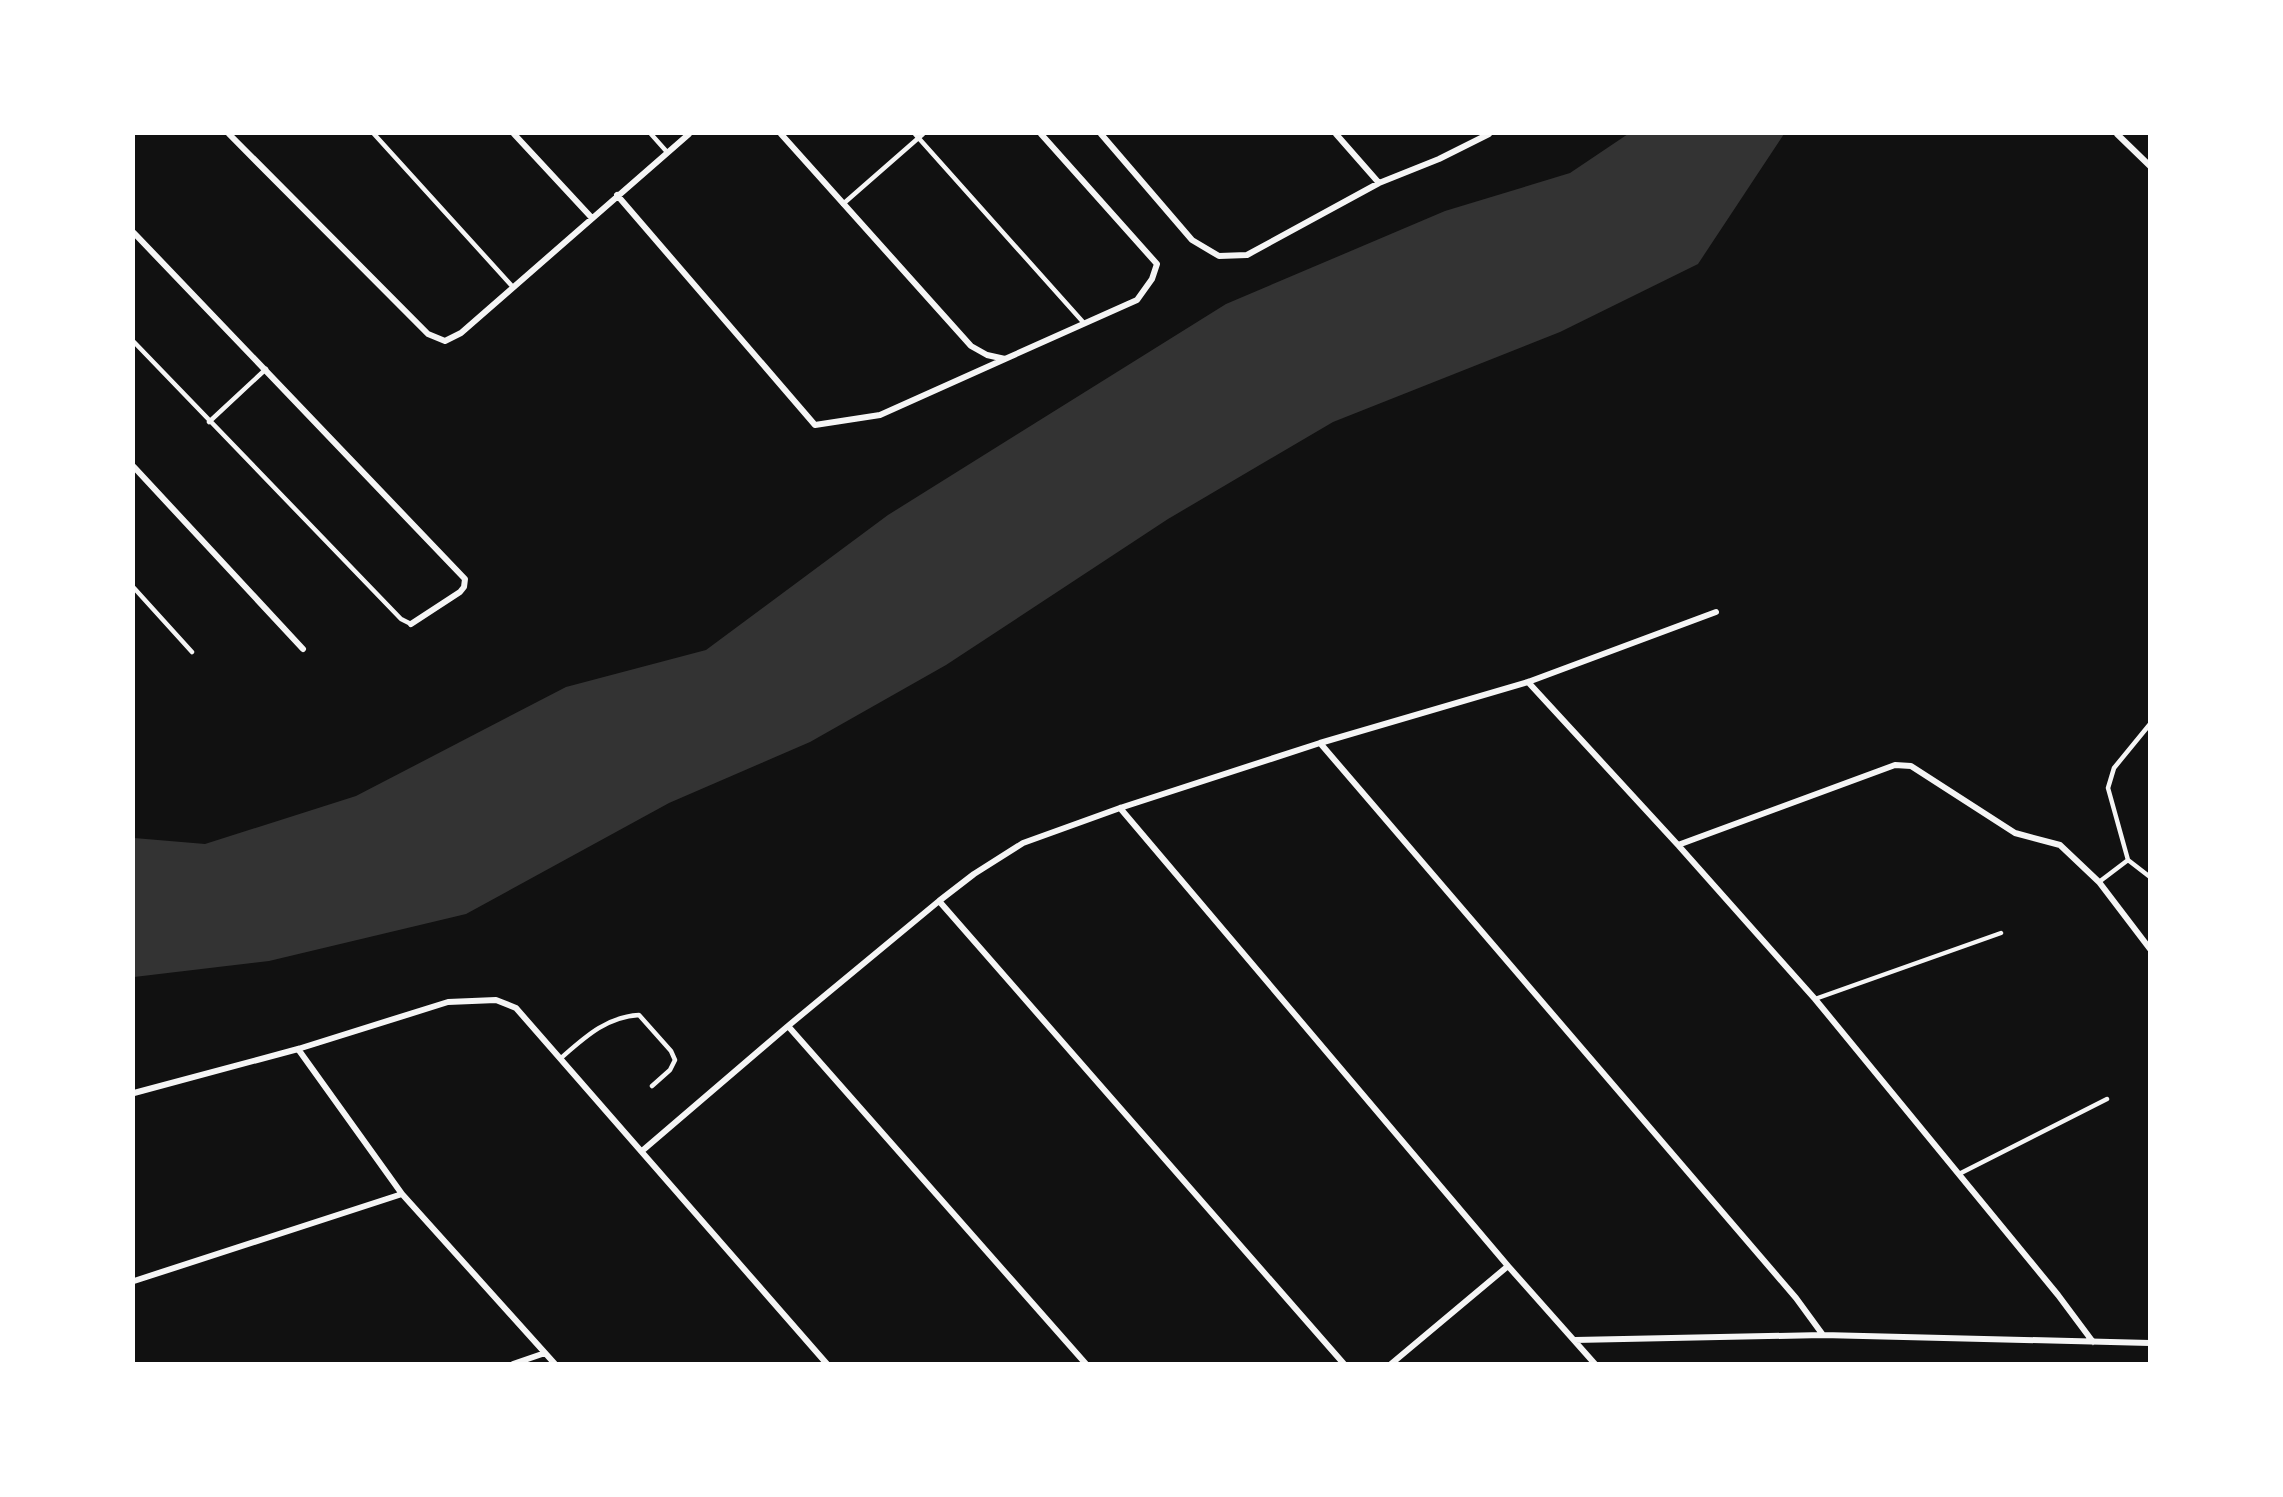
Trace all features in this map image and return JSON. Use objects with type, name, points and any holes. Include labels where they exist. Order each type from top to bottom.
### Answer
[{"type":"street","points":[[229,134],[428,334],[445,341],[461,333],[616,195],[689,134]]},
{"type":"street","points":[[514,134],[591,217]]},
{"type":"street","points":[[781,134],[971,346],[987,355],[1005,359]]},
{"type":"street","points":[[616,195],[815,425],[880,415],[1083,322],[1137,300],[1152,279],[1157,264],[1041,134]]},
{"type":"street","points":[[1101,134],[1192,240],[1219,256],[1247,255],[1379,183],[1439,159],[1489,134]]},
{"type":"street","points":[[1336,134],[1379,183]]},
{"type":"street","points":[[2117,134],[2150,166]]},
{"type":"street","points":[[134,233],[465,579],[464,587],[460,592],[411,624]]},
{"type":"street","points":[[134,467],[303,649]]},
{"type":"street","points":[[642,1151],[939,901],[974,874],[1023,843],[1120,808],[1320,743],[1528,682],[1716,612]]},
{"type":"street","points":[[1528,682],[1815,999],[2058,1295],[2093,1342]]},
{"type":"street","points":[[1320,743],[1796,1298],[1823,1335]]},
{"type":"street","points":[[1678,845],[1896,765],[1911,766],[2015,833],[2060,845],[2098,882],[2150,949]]},
{"type":"street","points":[[1120,808],[1508,1266],[1595,1364]]},
{"type":"street","points":[[939,901],[1344,1364]]},
{"type":"street","points":[[134,1093],[298,1049],[448,1002],[496,1000],[516,1008],[828,1364]]},
{"type":"street","points":[[788,1026],[1086,1364]]},
{"type":"street","points":[[298,1049],[402,1194],[555,1364]]},
{"type":"street","points":[[134,1281],[402,1194]]},
{"type":"street","points":[[1391,1364],[1508,1266]]},
{"type":"street","points":[[1575,1340],[1823,1335],[2150,1342]]},
{"type":"street","points":[[513,1364],[545,1353]]},
{"type":"lane","points":[[374,134],[512,286]]},
{"type":"lane","points":[[651,134],[667,152]]},
{"type":"lane","points":[[843,204],[919,135],[1083,322]]},
{"type":"lane","points":[[134,342],[401,619],[411,624]]},
{"type":"lane","points":[[209,422],[266,369]]},
{"type":"lane","points":[[134,588],[192,652]]},
{"type":"lane","points":[[2150,724],[2114,768],[2108,788],[2128,860],[2150,877]]},
{"type":"lane","points":[[2098,882],[2128,860]]},
{"type":"lane","points":[[1815,999],[2001,933]]},
{"type":"lane","points":[[561,1058],[592,1030],[629,1016],[639,1016],[671,1051],[675,1060],[670,1070],[652,1086]]},
{"type":"lane","points":[[1959,1174],[2107,1099]]},
{"type":"shaded area","points":[[1628,134],[1784,134],[1698,264],[1560,332],[1333,422],[1168,519],[946,665],[810,742],[669,803],[466,914],[269,961],[134,977],[134,838],[205,844],[356,796],[566,687],[706,650],[888,515],[1226,304],[1445,211],[1570,173]]}]
